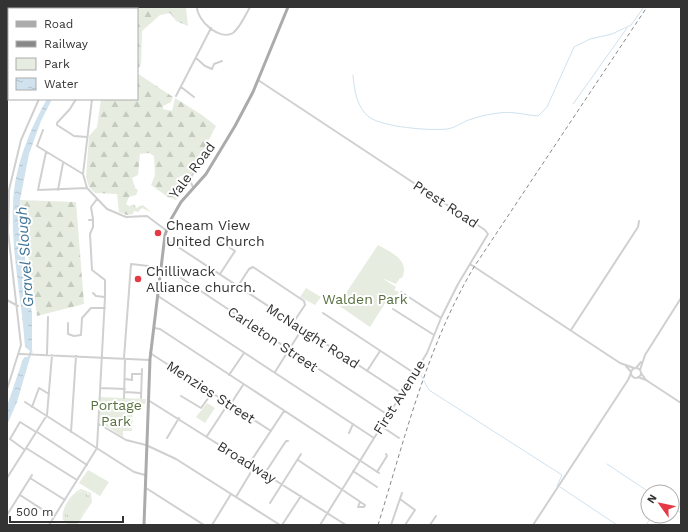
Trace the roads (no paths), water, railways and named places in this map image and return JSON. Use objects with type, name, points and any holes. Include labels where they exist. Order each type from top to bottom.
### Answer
[{"type":"main road","name":"Yale Road","points":[[144,525],[150,353],[167,231],[179,205],[206,174],[230,135],[258,80],[288,7]]},
{"type":"main road","points":[[148,402],[153,402]]},
{"type":"street","points":[[197,7],[198,14],[202,21],[221,34],[232,33],[250,7]]},
{"type":"street","points":[[176,96],[211,28]]},
{"type":"street","points":[[196,58],[205,66],[212,69],[214,64],[222,61]]},
{"type":"street","name":"Prest Road","points":[[258,80],[486,231],[488,236],[470,264]]},
{"type":"street","points":[[181,87],[194,97]]},
{"type":"street","points":[[7,389],[21,354],[18,306],[8,229],[9,190],[22,140],[39,100]]},
{"type":"street","points":[[75,100],[70,109],[56,125],[74,136],[87,137]]},
{"type":"street","points":[[92,100],[83,174],[87,188],[107,209],[126,217],[147,216],[167,231]]},
{"type":"street","points":[[43,130],[37,146],[83,174]]},
{"type":"street","points":[[46,152],[38,190],[87,188]]},
{"type":"street","points":[[58,190],[63,162]]},
{"type":"street","points":[[194,187],[190,182],[191,175],[199,165]]},
{"type":"street","points":[[49,525],[97,448],[105,308],[105,280],[92,270],[90,234],[93,228],[93,220],[91,207],[97,199]]},
{"type":"street","points":[[571,330],[635,232],[640,221]]},
{"type":"street","points":[[216,239],[235,251],[220,274]]},
{"type":"street","name":"McNaught Road","points":[[165,240],[169,241],[220,274],[401,393]]},
{"type":"street","name":"Carleton Street","points":[[125,358],[128,285],[131,264],[166,268],[388,415]]},
{"type":"street","points":[[470,264],[626,366],[636,377],[646,380],[681,403]]},
{"type":"street","name":"First Avenue","points":[[320,525],[427,353],[441,318],[470,264]]},
{"type":"street","points":[[238,286],[249,269],[253,268],[304,301],[305,305],[293,323]]},
{"type":"street","points":[[401,292],[441,318]]},
{"type":"street","points":[[92,293],[96,296],[105,298]]},
{"type":"street","points":[[158,296],[374,438]]},
{"type":"street","points":[[533,525],[628,380],[631,372],[641,362],[681,298]]},
{"type":"street","points":[[7,300],[18,306]]},
{"type":"street","points":[[68,323],[68,334],[74,336],[81,335],[83,317],[91,308],[105,308]]},
{"type":"street","points":[[393,309],[434,335]]},
{"type":"street","points":[[323,313],[414,373]]},
{"type":"street","points":[[47,354],[48,317]]},
{"type":"street","points":[[154,328],[160,329],[284,412],[378,472],[386,454]]},
{"type":"street","points":[[274,372],[302,328]]},
{"type":"street","points":[[367,371],[380,351]]},
{"type":"street","points":[[229,375],[244,352]]},
{"type":"street","name":"Menzies Street","points":[[150,353],[271,431]]},
{"type":"street","name":"Menzies Street","points":[[21,354],[47,354],[150,360]]},
{"type":"street","points":[[7,478],[47,416],[52,355]]},
{"type":"street","points":[[71,432],[76,356]]},
{"type":"street","points":[[124,398],[125,358]]},
{"type":"street","points":[[628,380],[636,377],[640,372],[641,362]]},
{"type":"street","points":[[626,366],[635,368],[646,380]]},
{"type":"street","points":[[141,398],[142,370]]},
{"type":"street","points":[[125,379],[132,380],[132,374],[142,374]]},
{"type":"street","points":[[207,436],[244,385]]},
{"type":"street","points":[[32,407],[38,388],[49,394]]},
{"type":"street","points":[[100,388],[141,393]]},
{"type":"street","points":[[181,396],[201,408],[212,393]]},
{"type":"street","points":[[25,402],[134,472],[145,475]]},
{"type":"street","name":"Broadway","points":[[153,402],[346,525]]},
{"type":"street","points":[[250,464],[284,412]]},
{"type":"street","points":[[167,438],[179,418]]},
{"type":"street","points":[[77,480],[10,439],[20,422],[87,465]]},
{"type":"street","points":[[98,424],[126,440],[146,445],[176,458],[281,525],[301,496]]},
{"type":"street","points":[[349,433],[353,424]]},
{"type":"street","points":[[381,426],[399,438]]},
{"type":"street","points":[[265,473],[286,441],[288,441]]},
{"type":"street","points":[[270,503],[301,454]]},
{"type":"street","points":[[298,460],[360,502]]},
{"type":"street","points":[[236,497],[254,467]]},
{"type":"street","points":[[353,471],[377,487]]},
{"type":"street","points":[[7,515],[32,475]]},
{"type":"street","points":[[30,478],[64,500]]},
{"type":"street","points":[[145,487],[204,525]]},
{"type":"street","points":[[391,525],[402,493]]},
{"type":"street","points":[[212,525],[231,494]]},
{"type":"street","points":[[20,495],[54,517]]},
{"type":"street","points":[[400,499],[415,510],[405,525]]},
{"type":"street","points":[[430,525],[436,516]]},
{"type":"water","points":[[46,100],[52,100],[41,121],[29,154],[20,200],[22,233],[32,314],[32,351],[17,402],[7,425],[7,406],[23,359],[28,357],[30,351],[25,347],[15,259],[13,205],[19,164],[34,124]]},
{"type":"waterway","points":[[353,75],[355,92],[365,113],[375,120],[395,126],[418,129],[447,129],[469,120],[496,113],[509,112],[538,116],[547,107],[574,47],[590,39],[612,34],[631,25],[644,7]]},
{"type":"waterway","points":[[573,104],[627,28]]},
{"type":"waterway","name":"Gravel Slough","points":[[31,345],[32,353]]},
{"type":"waterway","points":[[419,371],[423,379]]},
{"type":"waterway","points":[[424,381],[429,390],[562,475],[557,486]]},
{"type":"waterway","points":[[607,464],[640,486]]},
{"type":"waterway","points":[[560,487],[617,525]]},
{"type":"railway","points":[[378,525],[418,393],[430,360],[457,297],[474,267],[647,7]]},
{"type":"place","name":"Cheam View United Church","points":[[158,233]]},
{"type":"place","name":"Chilliwack Alliance church.","points":[[138,279]]},
{"type":"park label","name":"Walden Park","points":[[365,299]]},
{"type":"park label","name":"Portage Park","points":[[116,414]]}]
